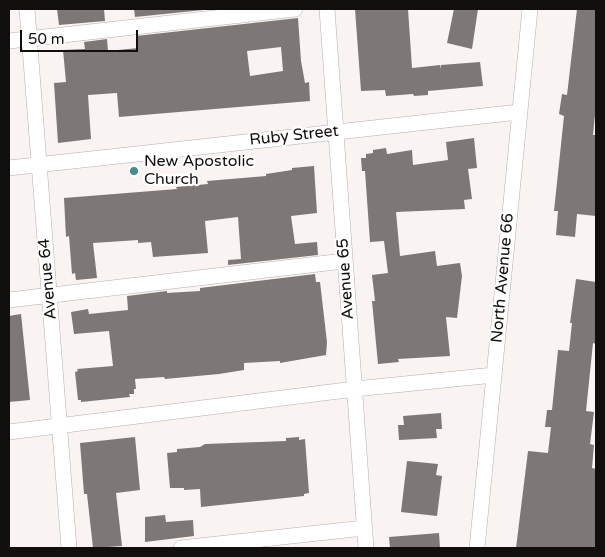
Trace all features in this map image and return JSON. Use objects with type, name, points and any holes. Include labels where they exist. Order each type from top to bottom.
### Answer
[{"type":"street","name":"Avenue 64","points":[[27,9],[69,548]]},
{"type":"street","points":[[9,42],[295,9]]},
{"type":"street","name":"Avenue 65","points":[[327,9],[366,548]]},
{"type":"street","name":"North Avenue 66","points":[[477,548],[530,9]]},
{"type":"street","name":"Ruby Street","points":[[9,168],[519,112]]},
{"type":"street","points":[[9,300],[344,261]]},
{"type":"street","points":[[9,432],[355,389],[494,375]]},
{"type":"street","points":[[181,548],[235,545],[364,528]]},
{"type":"building","points":[[57,9],[104,9],[105,21],[59,25]]},
{"type":"building","points":[[134,9],[213,9],[135,17]]},
{"type":"building","points":[[355,9],[408,9],[412,68],[440,65],[440,69],[441,65],[480,62],[483,86],[428,91],[428,95],[414,96],[413,94],[386,96],[385,90],[361,91]]},
{"type":"building","points":[[454,9],[478,9],[472,49],[447,43]]},
{"type":"building","points":[[577,9],[596,9],[596,105],[593,135],[596,135],[596,216],[577,214],[575,237],[556,235],[558,211],[554,211],[564,116],[559,114],[562,94],[567,95]]},
{"type":"building","points":[[298,18],[301,61],[305,83],[309,82],[310,101],[119,117],[117,93],[88,95],[91,139],[58,143],[54,83],[66,82],[63,50],[85,49],[84,42],[107,39],[108,51],[138,48],[136,36]],"holes":[[[281,47],[283,71],[250,76],[247,51]]]},
{"type":"building","points":[[474,138],[477,168],[468,169],[472,199],[464,200],[465,209],[396,212],[400,256],[435,251],[437,266],[460,263],[462,276],[457,318],[446,317],[450,356],[398,359],[399,362],[378,364],[372,301],[375,301],[372,275],[388,273],[384,241],[370,242],[365,171],[362,171],[361,158],[366,158],[366,154],[373,153],[373,150],[386,148],[387,154],[412,150],[413,165],[448,160],[446,142]]},
{"type":"building","points":[[314,166],[317,213],[291,216],[295,244],[317,242],[318,255],[228,265],[228,260],[241,259],[238,217],[205,221],[208,253],[153,257],[151,242],[138,243],[138,240],[93,243],[97,278],[76,280],[75,273],[72,274],[69,236],[66,237],[64,198],[177,189],[176,187],[208,184],[207,181],[266,176],[266,174],[292,170],[292,168]]},
{"type":"building","points":[[315,274],[316,282],[320,282],[327,342],[326,355],[280,363],[280,361],[244,363],[244,370],[219,374],[165,379],[164,377],[135,379],[136,389],[134,389],[134,394],[129,394],[130,397],[81,402],[81,400],[78,400],[75,372],[78,371],[77,369],[113,366],[109,331],[74,334],[71,312],[88,309],[89,314],[128,310],[127,296],[167,291],[167,293],[200,291],[200,288]]},
{"type":"building","points":[[576,279],[596,282],[596,344],[593,343],[586,411],[594,412],[590,444],[594,445],[592,468],[596,469],[596,548],[516,548],[528,451],[548,453],[551,427],[545,427],[547,410],[552,410],[558,350],[569,351],[572,323],[570,323]]},
{"type":"building","points":[[21,314],[30,400],[9,402],[9,316]]},
{"type":"building","points":[[441,413],[442,429],[436,429],[437,438],[399,440],[398,425],[404,425],[403,416]]},
{"type":"building","points":[[135,437],[140,490],[116,493],[122,546],[93,548],[87,494],[84,494],[80,443]]},
{"type":"building","points":[[299,437],[299,440],[305,439],[309,493],[304,494],[304,496],[201,507],[200,489],[184,490],[184,488],[170,488],[167,453],[177,452],[177,449],[200,447],[205,444],[286,441],[286,438]]},
{"type":"building","points":[[407,461],[438,464],[436,475],[442,476],[437,516],[401,512]]},
{"type":"building","points":[[165,515],[166,522],[193,520],[194,536],[145,542],[145,517]]},
{"type":"building","points":[[439,533],[440,548],[390,548],[389,537]]},
{"type":"place","name":"New Apostolic Church","points":[[134,171]]}]
